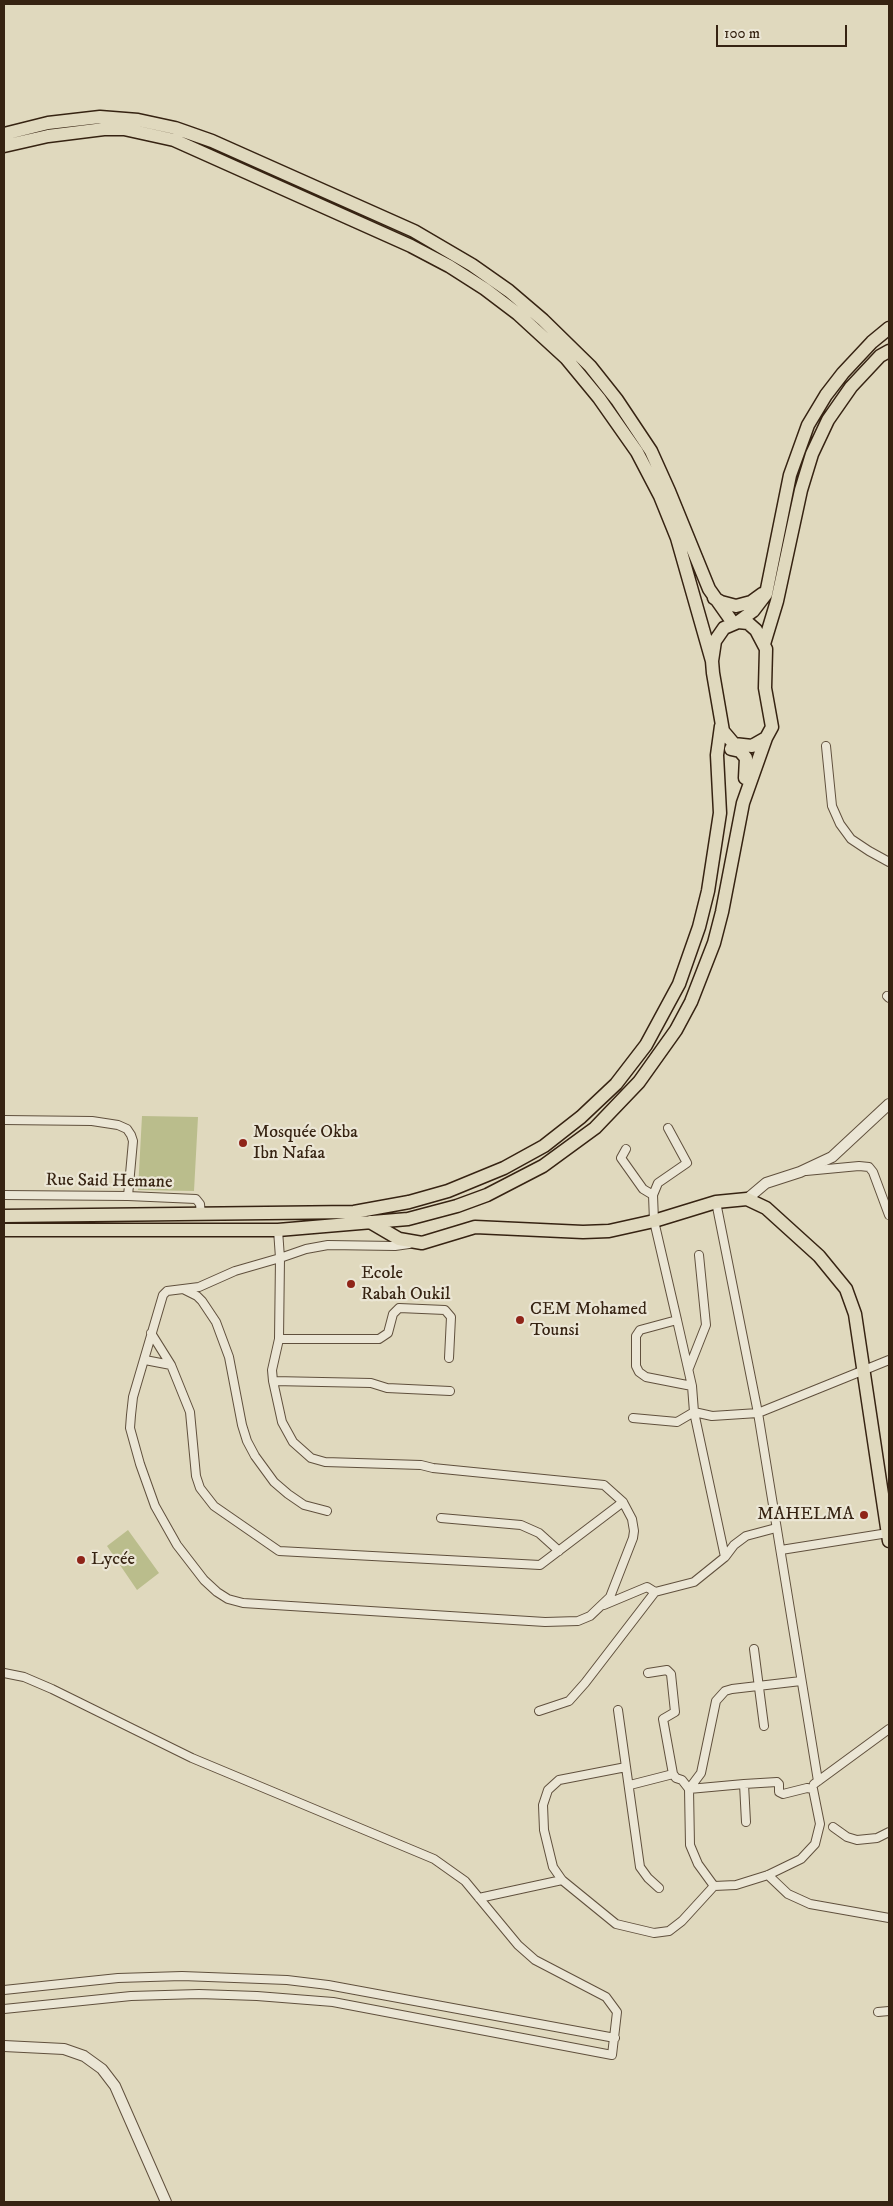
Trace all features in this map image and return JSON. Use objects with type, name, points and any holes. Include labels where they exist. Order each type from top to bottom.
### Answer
[{"type":"main road","points":[[4,134],[48,123],[100,117],[138,120],[175,128],[212,141],[405,228],[453,253],[491,277],[526,305],[560,335],[604,383],[650,451],[686,546],[712,662],[721,726],[717,760],[720,814],[708,891],[699,927],[682,976],[669,1005],[631,1065],[616,1084],[581,1117],[544,1146],[522,1159],[467,1184],[429,1197],[354,1212],[4,1216]]},
{"type":"main road","points":[[4,146],[48,136],[124,129],[174,140],[402,242],[449,266],[518,314],[561,353],[586,381],[640,456],[714,598],[736,623],[752,626],[760,634],[764,644]]},
{"type":"main road","points":[[712,662],[713,646],[718,636],[724,628],[736,623],[758,606],[768,586],[790,475],[808,426],[826,395],[843,373],[867,347],[889,328]]},
{"type":"main road","points":[[4,1230],[278,1230],[372,1224],[408,1219],[487,1195],[543,1166],[594,1128],[639,1082],[676,1030],[704,973],[722,912],[743,803],[773,722],[765,688],[764,644],[777,601],[801,490],[812,454],[828,420],[865,371],[880,356],[889,351]]},
{"type":"main road","points":[[714,598],[729,605],[744,605],[758,598],[768,586]]},
{"type":"main road","points":[[721,726],[726,736],[740,746],[757,745],[766,738]]},
{"type":"main road","points":[[717,760],[730,749],[740,751],[746,758],[746,771],[742,792],[743,803]]},
{"type":"main road","points":[[354,1212],[399,1239],[426,1242],[475,1227],[583,1232],[610,1231],[654,1221],[716,1202],[747,1199],[766,1208],[819,1256],[846,1289],[855,1314],[886,1496],[889,1537]]},
{"type":"main road","points":[[408,1219],[408,1235],[418,1242]]},
{"type":"street","points":[[826,746],[832,806],[840,824],[852,839],[868,851],[889,862]]},
{"type":"street","points":[[747,1199],[766,1184],[800,1172],[832,1157],[889,1104]]},
{"type":"street","points":[[4,1120],[92,1121],[118,1125],[127,1129],[133,1141],[128,1196]]},
{"type":"street","points":[[668,1128],[687,1163],[658,1183],[653,1195],[654,1221],[689,1368],[694,1412],[725,1557]]},
{"type":"street","points":[[626,1149],[621,1158],[643,1189],[653,1195]]},
{"type":"street","points":[[800,1172],[859,1166],[869,1167],[873,1172],[889,1214]]},
{"type":"street","name":"Rue Said Hemane","points":[[4,1195],[128,1196],[196,1199],[200,1204],[201,1214]]},
{"type":"street","points":[[716,1202],[758,1413],[818,1781]]},
{"type":"street","points":[[278,1230],[280,1258],[279,1339],[273,1364],[273,1380],[278,1409],[287,1432],[302,1452],[311,1458],[325,1462],[421,1465],[433,1468],[596,1483],[610,1488],[623,1502],[632,1519],[634,1538],[615,1588],[604,1606]]},
{"type":"street","points":[[418,1242],[395,1246],[328,1245],[306,1249],[234,1271],[212,1282],[167,1292],[163,1295],[133,1397],[130,1428],[154,1506],[177,1545],[204,1580],[216,1592],[228,1599],[257,1605],[545,1622],[578,1621],[590,1616],[604,1606],[647,1588],[655,1592]]},
{"type":"street","points":[[689,1368],[706,1325],[699,1255]]},
{"type":"street","points":[[182,1290],[192,1293],[202,1301],[216,1322],[229,1357],[242,1425],[247,1441],[255,1456],[274,1482],[288,1494],[304,1505],[327,1511]]},
{"type":"street","points":[[279,1339],[379,1339],[388,1333],[392,1314],[399,1308],[445,1310],[451,1318],[448,1358]]},
{"type":"street","points":[[677,1320],[640,1330],[636,1336],[636,1366],[639,1372],[646,1377],[692,1386]]},
{"type":"street","points":[[151,1333],[170,1365],[190,1412],[196,1476],[200,1488],[214,1506],[272,1548],[289,1553],[540,1565],[560,1552],[623,1502]]},
{"type":"street","points":[[145,1360],[170,1365]]},
{"type":"street","points":[[633,1418],[677,1422],[694,1412],[712,1416],[758,1413],[889,1360]]},
{"type":"street","points":[[273,1380],[371,1384],[387,1388],[450,1391]]},
{"type":"street","points":[[441,1518],[522,1525],[539,1533],[560,1552]]},
{"type":"street","points":[[539,1711],[569,1701],[655,1592],[694,1582],[725,1557],[734,1545],[746,1536],[776,1528]]},
{"type":"street","points":[[781,1550],[889,1537]]},
{"type":"street","points":[[754,1649],[764,1726]]},
{"type":"street","points":[[648,1672],[667,1670],[671,1674],[675,1712],[663,1719],[673,1774],[676,1778],[682,1780],[689,1789],[690,1845],[698,1864],[714,1886]]},
{"type":"street","points":[[4,1674],[24,1677],[200,1762],[427,1855],[460,1876],[518,1945],[535,1960],[606,1997],[617,2012],[612,2055],[333,2002],[257,1996],[199,1994],[131,1996],[4,2009]]},
{"type":"street","points":[[689,1789],[701,1773],[716,1701],[719,1695],[732,1689],[801,1681]]},
{"type":"street","points":[[618,1710],[640,1866],[658,1888]]},
{"type":"street","points":[[689,1789],[777,1782],[780,1792],[783,1794],[811,1788],[889,1729]]},
{"type":"street","points":[[626,1767],[559,1780],[548,1790],[543,1806],[544,1830],[554,1867],[562,1880],[616,1924],[654,1933],[669,1931],[682,1921],[714,1886],[736,1885],[768,1876],[801,1859],[815,1844],[820,1824],[814,1791],[811,1788]]},
{"type":"street","points":[[630,1785],[673,1774]]},
{"type":"street","points":[[744,1784],[746,1822]]},
{"type":"street","points":[[834,1827],[847,1837],[857,1840],[877,1838],[889,1832]]},
{"type":"street","points":[[768,1876],[788,1894],[810,1904],[889,1918]]},
{"type":"street","points":[[479,1898],[562,1880]]},
{"type":"street","points":[[4,1990],[118,1978],[182,1976],[287,1980],[406,1998],[615,2038]]},
{"type":"street","points":[[878,2012],[889,2012]]},
{"type":"street","points":[[4,2046],[64,2049],[84,2056],[102,2069],[120,2096],[166,2202]]},
{"type":"green space","points":[[142,1116],[198,1117],[194,1191],[138,1190]]},
{"type":"green space","points":[[128,1530],[159,1573],[137,1590],[107,1546]]},
{"type":"place","name":"Mosquée Okba Ibn Nafaa","points":[[243,1143]]},
{"type":"place","name":"Ecole Rabah Oukil","points":[[351,1284]]},
{"type":"place","name":"CEM Mohamed Tounsi","points":[[520,1320]]},
{"type":"place","name":"MAHELMA","points":[[864,1515]]},
{"type":"place","name":"Lycée","points":[[81,1560]]}]
